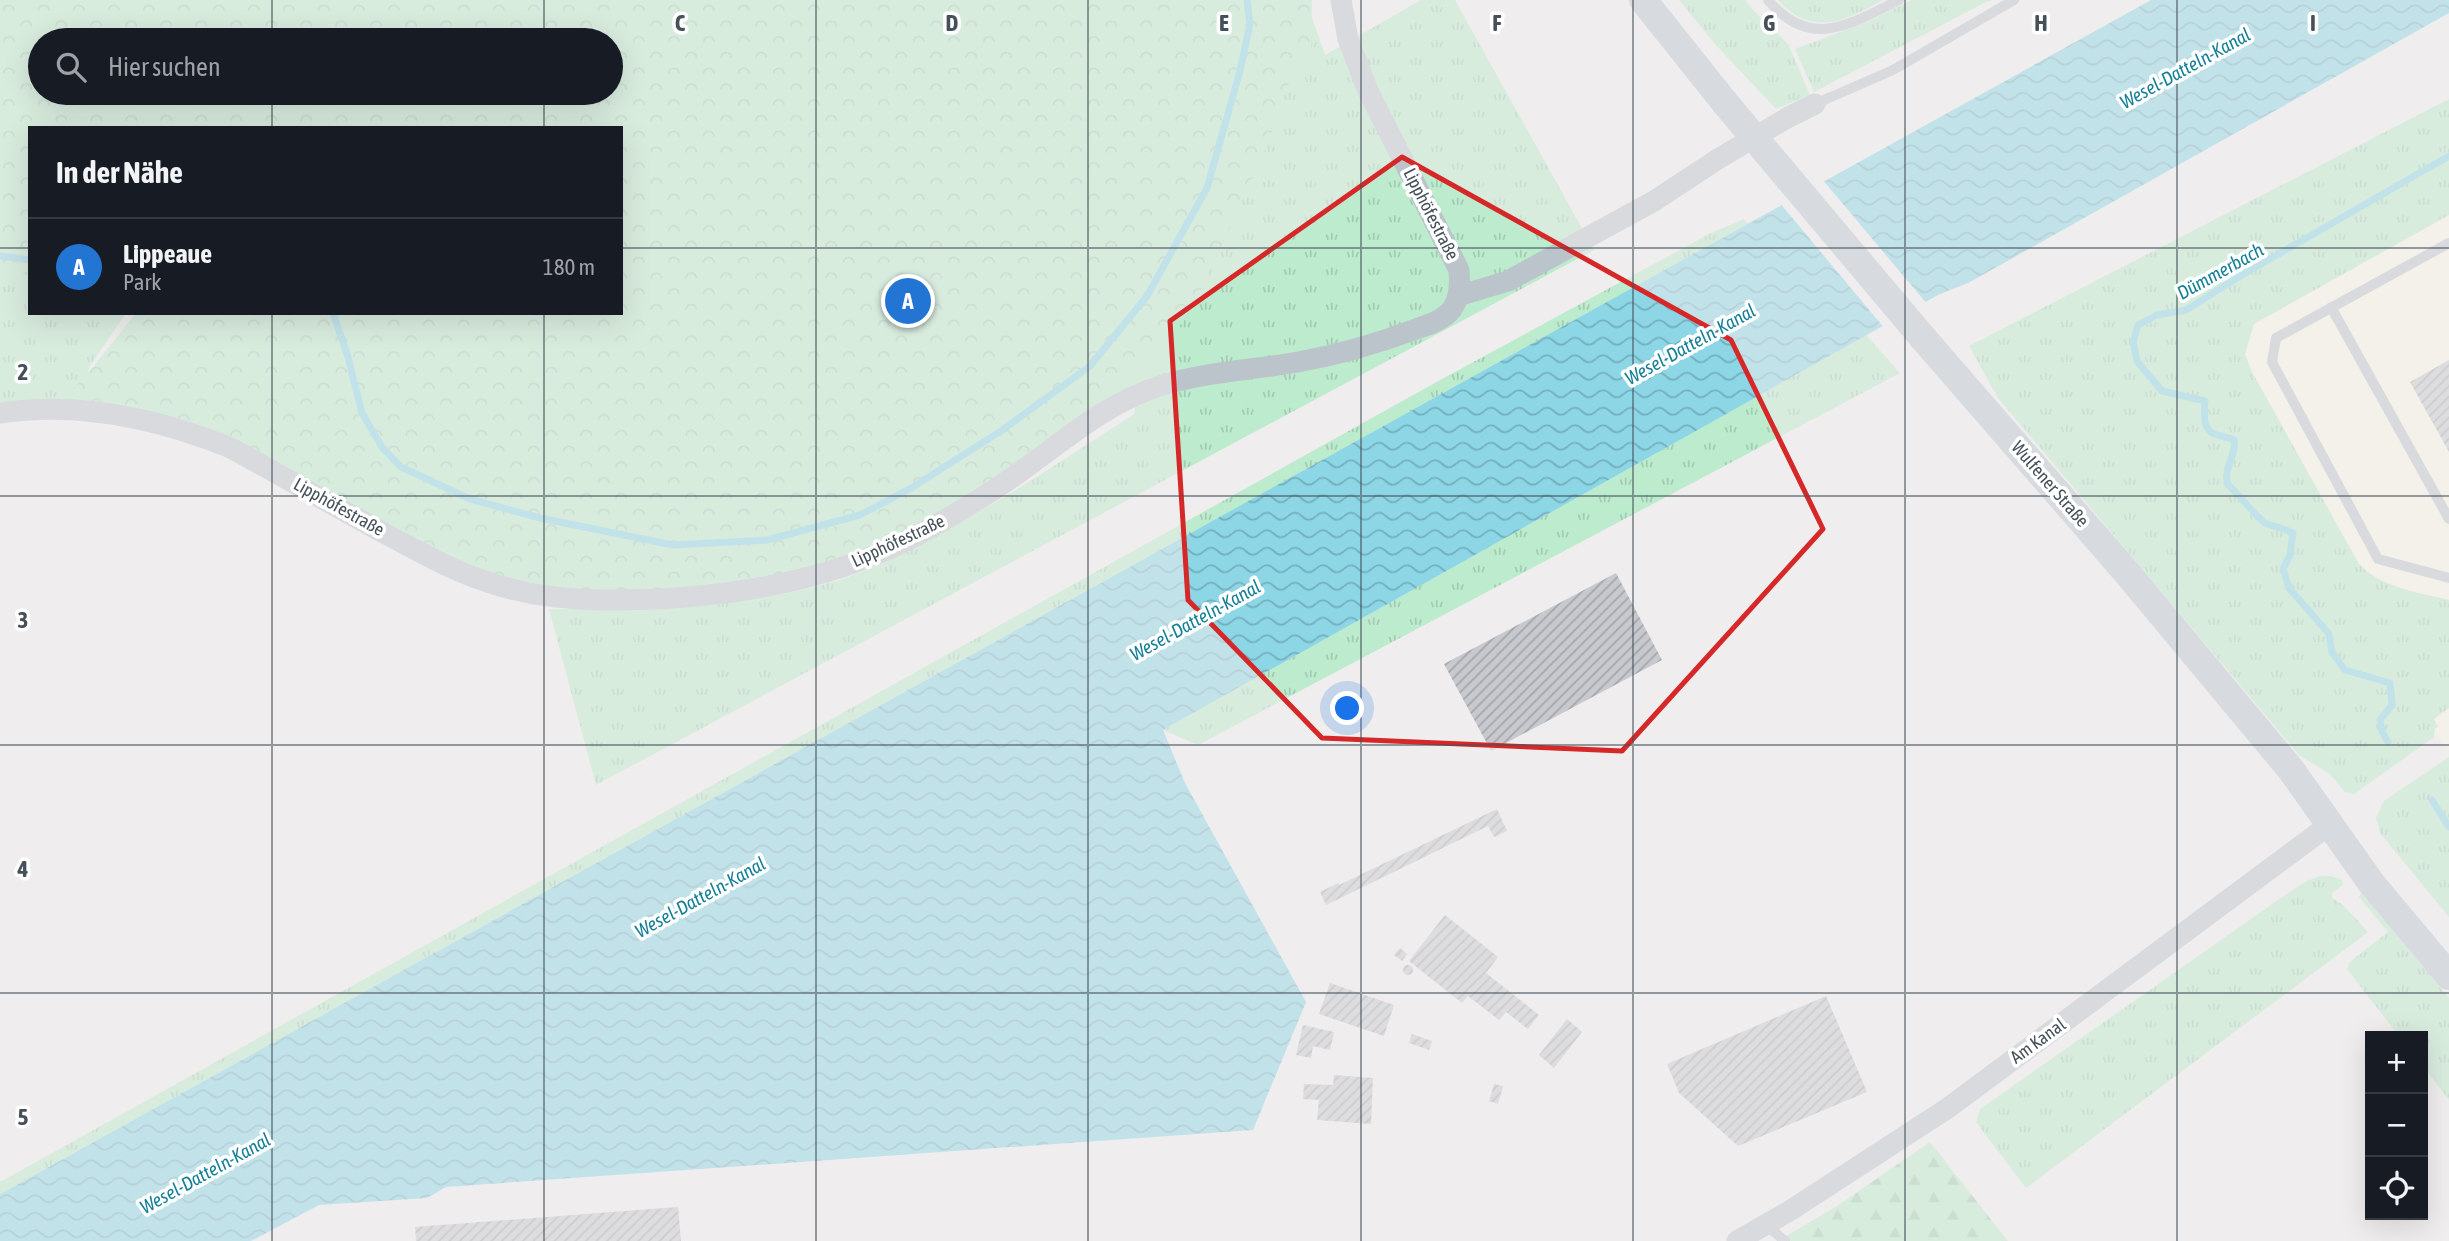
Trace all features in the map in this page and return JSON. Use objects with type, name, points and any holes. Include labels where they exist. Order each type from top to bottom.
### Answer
[{"type":"main road","name":"Wulfener Straße","points":[[1643,0],[1726,104],[2292,771],[2372,884],[2449,976]]},
{"type":"street","name":"Lipphöfestraße","points":[[0,412],[44,408],[80,409],[139,418],[194,433],[230,448],[443,565],[486,582],[520,590],[579,599],[695,596],[801,580],[890,549],[944,520],[997,488],[1102,414],[1135,396],[1184,379],[1301,361],[1399,335],[1450,312],[1458,296],[1459,270],[1368,91],[1348,39],[1341,0]]},
{"type":"street","points":[[1458,296],[1508,281],[1654,201],[1718,159],[1815,104]]},
{"type":"street","name":"Am Kanal","points":[[1737,1241],[1802,1203],[1948,1108],[2329,825]]},
{"type":"lane","points":[[1768,0],[1800,26],[1820,30],[1844,26],[1899,0]]},
{"type":"lane","points":[[1815,104],[1893,70],[2014,0]]},
{"type":"lane","points":[[2449,243],[2276,338],[2272,362],[2378,559],[2449,578]]},
{"type":"lane","points":[[2330,307],[2449,519]]},
{"type":"lane","points":[[1765,1224],[1785,1241]]},
{"type":"highlighted area","points":[[1402,157],[1731,340],[1823,529],[1622,751],[1322,738],[1188,600],[1170,321]]},
{"type":"shaded area","points":[[2449,110],[2449,750],[2078,318]]},
{"type":"green space","points":[[0,0],[1312,0],[1311,53],[1294,69],[1263,156],[1201,289],[1169,344],[1039,457],[880,554],[644,602],[459,570],[214,442],[56,407],[93,367],[134,315],[623,315],[623,126],[28,126],[28,274],[0,270]]},
{"type":"green space","points":[[1306,0],[1325,55],[1421,0],[1455,0],[1594,250],[596,785],[549,609],[663,607],[738,601],[812,588],[848,577],[900,555],[973,516],[1134,414],[1138,386],[1107,405],[623,313],[623,126],[620,126],[614,105],[623,105],[623,91]]},
{"type":"green space","points":[[1679,0],[1745,0],[1788,44],[1810,95],[1776,109],[1715,44]]},
{"type":"green space","points":[[1778,0],[1883,0],[1842,19],[1816,22],[1803,19]]},
{"type":"green space","points":[[1912,0],[1993,0],[1814,92],[1795,49],[1867,22]]},
{"type":"green space","points":[[2449,99],[2449,215],[2254,324],[2245,354],[2252,372],[2359,564],[2389,584],[2449,600],[2449,708],[2434,719],[2438,727],[2435,728],[2434,737],[2354,794],[2345,792],[2330,774],[2299,755],[1998,398],[1969,346]]},
{"type":"green space","points":[[1744,219],[1748,224],[0,1194],[0,1182],[1442,379],[1709,234]]},
{"type":"green space","points":[[0,243],[28,247],[28,315],[125,315],[90,366],[78,402],[0,405]]},
{"type":"green space","points":[[1866,335],[1900,373],[1198,745],[1163,730]]},
{"type":"green space","points":[[2449,757],[2449,917],[2380,833],[2376,818],[2384,801]]},
{"type":"green space","points":[[2320,876],[2332,876],[2342,880],[2343,885],[2332,893],[2332,898],[2343,905],[2368,932],[2026,1188],[1976,1122],[1980,1109],[2291,891]]},
{"type":"green space","points":[[2361,893],[2449,998],[2449,1100],[2428,1073],[2428,1031],[2395,1031],[2347,969],[2350,962],[2388,932],[2359,897]]},
{"type":"green space","points":[[1930,1142],[2008,1241],[1778,1241],[1837,1206]]},
{"type":"water","name":"Wesel-Datteln-Kanal","points":[[2151,0],[2449,0],[2449,13],[1970,282],[1938,295],[1163,730],[1185,783],[1306,1002],[1253,1130],[446,1187],[427,1198],[319,1205],[251,1241],[0,1241],[0,1194]]},
{"type":"pier","points":[[1822,179],[1928,305],[1885,329],[1779,202]]},
{"type":"building","points":[[2449,360],[2449,452],[2410,382]]},
{"type":"building","points":[[1616,573],[1662,660],[1491,751],[1444,664]]},
{"type":"building","points":[[1497,809],[1507,831],[1494,837],[1488,826],[1326,905],[1320,892]]},
{"type":"building","points":[[1445,915],[1498,957],[1486,973],[1539,1015],[1528,1029],[1506,1012],[1499,1020],[1468,996],[1462,1003],[1409,961]]},
{"type":"building","points":[[1400,948],[1407,954],[1402,961],[1394,955]]},
{"type":"building","points":[[1408,965],[1413,970],[1408,975],[1403,970]]},
{"type":"building","points":[[1330,983],[1394,1005],[1384,1036],[1319,1014]]},
{"type":"building","points":[[1826,996],[1867,1092],[1738,1146],[1679,1093],[1667,1064]]},
{"type":"building","points":[[1567,1019],[1582,1032],[1554,1068],[1539,1055]]},
{"type":"building","points":[[1303,1025],[1334,1032],[1330,1050],[1313,1046],[1311,1058],[1296,1055]]},
{"type":"building","points":[[1412,1034],[1432,1041],[1429,1050],[1409,1043]]},
{"type":"building","points":[[1334,1075],[1373,1078],[1371,1124],[1317,1120],[1319,1100],[1303,1099],[1304,1084],[1333,1085]]},
{"type":"building","points":[[1494,1084],[1503,1086],[1498,1104],[1489,1101]]},
{"type":"building","points":[[678,1207],[681,1241],[416,1241],[415,1227]]},
{"type":"waterway","points":[[334,315],[362,413],[382,447],[401,467],[470,499],[540,518],[673,545],[767,540],[860,515],[911,488],[1001,431],[1090,366],[1147,296],[1207,188],[1240,71],[1250,24],[1247,0]]},
{"type":"waterway","name":"Dümmerbach","points":[[2388,742],[2380,720],[2392,705],[2390,683],[2345,670],[2332,652],[2329,634],[2289,588],[2283,569],[2290,555],[2293,533],[2265,523],[2228,485],[2227,473],[2234,440],[2212,433],[2206,426],[2205,401],[2162,391],[2137,361],[2133,342],[2138,325],[2157,315],[2186,310],[2449,156]]},
{"type":"waterway","points":[[0,256],[28,260]]},
{"type":"waterway","name":"Dümmerbach","points":[[2432,800],[2449,827]]},
{"type":"place","name":"Lippeaue","points":[[908,301]]}]
